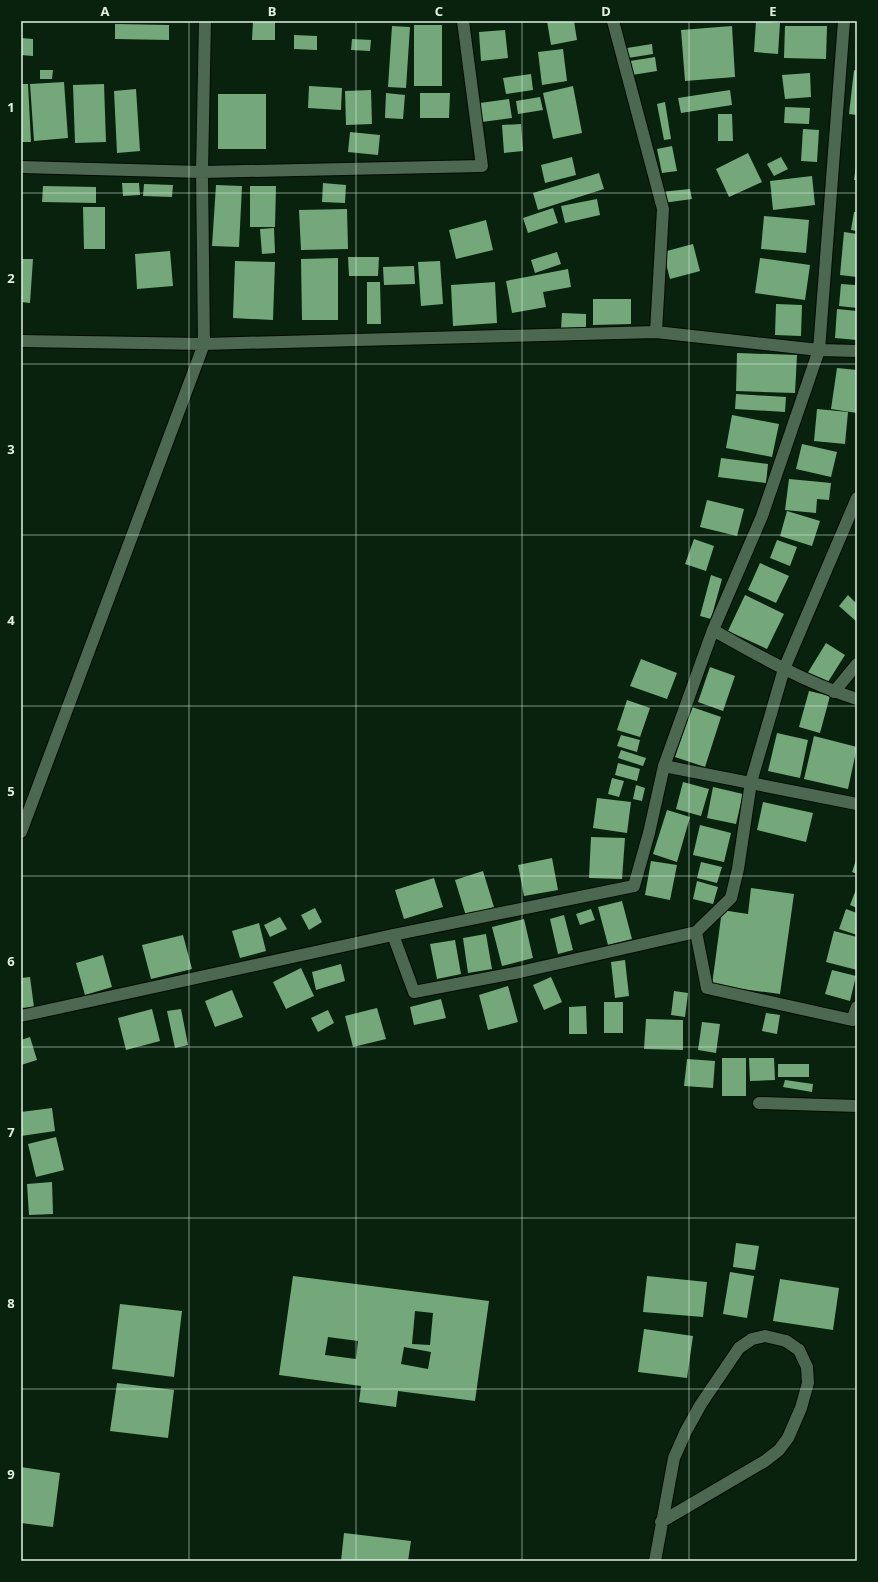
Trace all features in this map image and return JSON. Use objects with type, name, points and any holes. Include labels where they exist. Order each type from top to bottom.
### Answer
[{"type":"street","points":[[21,832],[204,344],[202,172],[205,21]]},
{"type":"street","points":[[21,167],[202,172],[482,166],[463,21]]},
{"type":"street","points":[[613,21],[663,209],[656,332]]},
{"type":"street","points":[[21,1016],[393,934],[634,886],[649,833],[664,766],[713,630],[762,516],[819,350],[844,21]]},
{"type":"street","points":[[21,341],[204,344],[656,332],[819,350],[857,351]]},
{"type":"street","points":[[393,934],[414,992],[520,972],[696,932],[731,898],[738,869],[751,782],[784,669],[857,498]]},
{"type":"street","points":[[713,630],[784,669],[834,692],[857,699]]},
{"type":"street","points":[[834,692],[857,664]]},
{"type":"street","points":[[664,766],[857,804]]},
{"type":"street","points":[[696,932],[707,988],[854,1021],[857,1007]]},
{"type":"street","points":[[759,1103],[857,1106]]},
{"type":"street","points":[[655,1561],[662,1522],[674,1458],[700,1404],[739,1348],[752,1339],[765,1336],[786,1341],[799,1350],[807,1367],[808,1384],[801,1408],[788,1438],[779,1450],[765,1461],[662,1522]]},
{"type":"building","points":[[253,21],[275,21],[275,40],[252,40]]},
{"type":"building","points":[[547,21],[574,21],[577,40],[551,45]]},
{"type":"building","points":[[756,21],[780,23],[778,54],[754,52]]},
{"type":"building","points":[[115,24],[169,25],[169,40],[115,39]]},
{"type":"building","points":[[414,25],[442,25],[442,86],[414,86]]},
{"type":"building","points":[[392,26],[410,27],[406,88],[388,87]]},
{"type":"building","points":[[732,26],[735,77],[685,81],[681,30]]},
{"type":"building","points":[[785,26],[827,26],[826,59],[784,58]]},
{"type":"building","points":[[505,30],[508,58],[481,61],[479,32]]},
{"type":"building","points":[[294,35],[317,36],[317,50],[294,49]]},
{"type":"building","points":[[21,38],[33,39],[33,56],[21,55]]},
{"type":"building","points":[[352,39],[371,40],[370,51],[351,50]]},
{"type":"building","points":[[652,44],[653,54],[628,58],[627,48]]},
{"type":"building","points":[[563,49],[567,81],[542,85],[538,52]]},
{"type":"building","points":[[655,57],[657,71],[632,75],[630,61]]},
{"type":"building","points":[[40,70],[53,70],[52,79],[40,79]]},
{"type":"building","points":[[854,70],[857,71],[857,115],[849,114]]},
{"type":"building","points":[[810,73],[811,97],[785,99],[782,75]]},
{"type":"building","points":[[531,74],[533,90],[506,94],[503,78]]},
{"type":"building","points":[[64,82],[68,138],[34,141],[30,84]]},
{"type":"building","points":[[21,84],[28,84],[31,142],[21,142]]},
{"type":"building","points":[[104,84],[106,142],[75,143],[73,85]]},
{"type":"building","points":[[309,86],[342,88],[341,110],[308,108]]},
{"type":"building","points":[[573,86],[582,133],[553,139],[543,93]]},
{"type":"building","points":[[136,89],[140,151],[117,153],[114,91]]},
{"type":"building","points":[[371,90],[372,124],[346,125],[345,91]]},
{"type":"building","points":[[730,90],[732,105],[681,113],[678,98]]},
{"type":"building","points":[[386,93],[405,95],[403,119],[385,118]]},
{"type":"building","points":[[420,93],[450,93],[449,118],[420,118]]},
{"type":"building","points":[[218,94],[266,94],[266,149],[218,149]]},
{"type":"building","points":[[540,97],[543,110],[518,114],[516,101]]},
{"type":"building","points":[[509,99],[512,118],[482,122],[480,103]]},
{"type":"building","points":[[665,102],[671,139],[664,140],[657,104]]},
{"type":"building","points":[[785,107],[810,108],[809,124],[784,123]]},
{"type":"building","points":[[718,114],[732,114],[733,141],[718,141]]},
{"type":"building","points":[[521,124],[523,151],[504,153],[502,125]]},
{"type":"building","points":[[803,129],[819,130],[817,162],[801,161]]},
{"type":"building","points":[[350,132],[380,135],[378,155],[348,152]]},
{"type":"building","points":[[672,146],[677,171],[662,173],[657,149]]},
{"type":"building","points":[[748,153],[762,182],[729,197],[716,169]]},
{"type":"building","points":[[572,157],[576,175],[545,183],[541,165]]},
{"type":"building","points":[[781,157],[788,169],[774,176],[767,164]]},
{"type":"building","points":[[856,166],[857,180],[854,180]]},
{"type":"building","points":[[599,173],[604,189],[538,210],[533,193]]},
{"type":"building","points":[[812,176],[815,205],[773,210],[770,181]]},
{"type":"building","points":[[122,183],[139,183],[140,195],[123,196]]},
{"type":"building","points":[[323,183],[346,185],[345,203],[322,202]]},
{"type":"building","points":[[144,184],[173,185],[172,197],[143,196]]},
{"type":"building","points":[[216,185],[242,186],[239,247],[212,246]]},
{"type":"building","points":[[43,186],[96,187],[96,203],[42,202]]},
{"type":"building","points":[[250,186],[276,186],[275,227],[250,227]]},
{"type":"building","points":[[690,189],[692,199],[663,203],[661,192]]},
{"type":"building","points":[[597,199],[600,215],[565,223],[561,206]]},
{"type":"building","points":[[83,207],[105,207],[105,249],[84,249]]},
{"type":"building","points":[[553,208],[558,223],[528,233],[523,218]]},
{"type":"building","points":[[347,209],[348,249],[301,250],[299,210]]},
{"type":"building","points":[[854,212],[857,212],[857,231],[851,230]]},
{"type":"building","points":[[764,216],[809,220],[806,253],[761,249]]},
{"type":"building","points":[[486,220],[493,250],[456,259],[449,230]]},
{"type":"building","points":[[274,228],[275,253],[262,254],[260,229]]},
{"type":"building","points":[[844,232],[857,234],[857,277],[840,275]]},
{"type":"building","points":[[693,244],[700,271],[670,279],[663,252]]},
{"type":"building","points":[[170,251],[173,286],[137,289],[135,254]]},
{"type":"building","points":[[557,252],[561,264],[535,273],[531,260]]},
{"type":"building","points":[[348,257],[379,257],[378,276],[349,276]]},
{"type":"building","points":[[338,258],[338,320],[302,320],[301,259]]},
{"type":"building","points":[[760,258],[810,265],[805,300],[755,293]]},
{"type":"building","points":[[21,259],[33,259],[30,303],[21,302]]},
{"type":"building","points":[[235,261],[275,262],[273,320],[233,318]]},
{"type":"building","points":[[440,261],[443,304],[421,306],[418,262]]},
{"type":"building","points":[[414,266],[415,284],[384,285],[383,267]]},
{"type":"building","points":[[568,269],[571,287],[543,292],[546,307],[512,313],[506,281]]},
{"type":"building","points":[[856,279],[857,308],[839,306],[841,284],[855,285]]},
{"type":"building","points":[[367,282],[380,282],[381,324],[367,324]]},
{"type":"building","points":[[495,282],[497,323],[453,326],[451,285]]},
{"type":"building","points":[[593,299],[631,299],[631,324],[593,325]]},
{"type":"building","points":[[776,304],[802,305],[801,336],[775,335]]},
{"type":"building","points":[[837,309],[857,311],[857,340],[835,338]]},
{"type":"building","points":[[562,313],[586,314],[586,331],[561,330]]},
{"type":"building","points":[[737,353],[797,355],[795,393],[736,391]]},
{"type":"building","points":[[837,368],[857,370],[857,413],[831,409]]},
{"type":"building","points":[[736,394],[786,397],[785,412],[735,409]]},
{"type":"building","points":[[817,409],[848,412],[845,444],[814,441]]},
{"type":"building","points":[[732,415],[779,424],[772,457],[726,448]]},
{"type":"building","points":[[802,444],[837,452],[831,477],[796,469]]},
{"type":"building","points":[[721,458],[768,464],[766,483],[718,477]]},
{"type":"building","points":[[789,479],[831,483],[829,500],[817,499],[816,513],[785,510]]},
{"type":"building","points":[[707,500],[744,509],[737,536],[700,527]]},
{"type":"building","points":[[787,511],[820,521],[812,546],[780,536]]},
{"type":"building","points":[[694,539],[714,546],[706,571],[685,564]]},
{"type":"building","points":[[777,540],[797,547],[790,566],[770,558]]},
{"type":"building","points":[[760,563],[789,576],[776,603],[748,590]]},
{"type":"building","points":[[711,575],[722,579],[711,619],[700,616]]},
{"type":"building","points":[[745,595],[784,614],[767,649],[728,631]]},
{"type":"building","points":[[848,595],[857,604],[857,622],[839,606]]},
{"type":"building","points":[[826,643],[845,655],[826,685],[807,674]]},
{"type":"building","points":[[641,659],[677,673],[667,699],[630,686]]},
{"type":"building","points":[[710,667],[735,676],[723,711],[698,702]]},
{"type":"building","points":[[809,691],[830,696],[820,733],[799,727]]},
{"type":"building","points":[[627,700],[650,708],[640,737],[617,730]]},
{"type":"building","points":[[692,707],[721,717],[705,767],[675,757]]},
{"type":"building","points":[[777,733],[808,740],[800,778],[768,771]]},
{"type":"building","points":[[621,735],[640,740],[637,752],[617,746]]},
{"type":"building","points":[[814,736],[857,747],[848,789],[804,779]]},
{"type":"building","points":[[621,750],[646,758],[643,766],[618,758]]},
{"type":"building","points":[[618,763],[640,769],[637,781],[615,775]]},
{"type":"building","points":[[612,778],[624,781],[619,797],[608,794]]},
{"type":"building","points":[[683,782],[709,789],[701,816],[676,809]]},
{"type":"building","points":[[636,785],[645,788],[642,801],[633,799]]},
{"type":"building","points":[[713,787],[743,794],[736,824],[707,818]]},
{"type":"building","points":[[597,798],[631,802],[627,833],[593,828]]},
{"type":"building","points":[[763,802],[813,813],[806,842],[757,830]]},
{"type":"building","points":[[667,810],[690,817],[677,862],[653,854]]},
{"type":"building","points":[[700,825],[731,833],[724,862],[693,855]]},
{"type":"building","points":[[591,837],[625,838],[622,879],[589,878]]},
{"type":"building","points":[[857,857],[857,874],[852,872]]},
{"type":"building","points":[[552,858],[558,890],[524,896],[518,865]]},
{"type":"building","points":[[651,861],[677,865],[670,900],[645,895]]},
{"type":"building","points":[[701,862],[722,867],[717,883],[697,878]]},
{"type":"building","points":[[483,871],[494,907],[466,916],[455,880]]},
{"type":"building","points":[[434,878],[443,907],[404,919],[395,890]]},
{"type":"building","points":[[697,881],[718,887],[713,904],[693,899]]},
{"type":"building","points":[[857,887],[857,908],[850,905]]},
{"type":"building","points":[[751,888],[794,894],[780,994],[712,985],[722,910],[748,914]]},
{"type":"building","points":[[622,901],[632,939],[608,945],[598,907]]},
{"type":"building","points":[[315,908],[322,922],[309,930],[301,915]]},
{"type":"building","points":[[591,909],[595,920],[580,925],[576,914]]},
{"type":"building","points":[[846,909],[857,913],[857,935],[839,929]]},
{"type":"building","points":[[564,915],[573,950],[558,954],[550,919]]},
{"type":"building","points":[[280,917],[287,929],[270,937],[264,925]]},
{"type":"building","points":[[524,919],[533,958],[502,966],[492,927]]},
{"type":"building","points":[[259,923],[266,951],[240,958],[232,931]]},
{"type":"building","points":[[834,931],[857,937],[857,970],[826,962]]},
{"type":"building","points":[[486,934],[492,969],[468,973],[463,938]]},
{"type":"building","points":[[183,935],[192,969],[151,979],[142,945]]},
{"type":"building","points":[[455,940],[461,974],[437,979],[430,944]]},
{"type":"building","points":[[103,955],[112,987],[85,995],[76,963]]},
{"type":"building","points":[[625,960],[629,996],[615,998],[611,962]]},
{"type":"building","points":[[341,964],[345,981],[316,990],[312,972]]},
{"type":"building","points":[[301,968],[314,996],[286,1009],[273,982]]},
{"type":"building","points":[[832,970],[856,976],[850,1001],[825,994]]},
{"type":"building","points":[[30,977],[34,1007],[21,1008],[21,978]]},
{"type":"building","points":[[551,977],[562,1002],[544,1010],[533,985]]},
{"type":"building","points":[[508,986],[518,1022],[488,1030],[479,995]]},
{"type":"building","points":[[232,990],[243,1017],[215,1027],[205,1001]]},
{"type":"building","points":[[674,991],[688,993],[685,1017],[671,1015]]},
{"type":"building","points":[[441,999],[446,1018],[414,1025],[410,1007]]},
{"type":"building","points":[[604,1002],[623,1002],[623,1033],[604,1033]]},
{"type":"building","points":[[586,1006],[587,1034],[569,1034],[569,1007]]},
{"type":"building","points":[[377,1008],[386,1039],[353,1047],[345,1016]]},
{"type":"building","points":[[152,1009],[160,1041],[126,1050],[118,1018]]},
{"type":"building","points":[[181,1009],[188,1045],[175,1048],[167,1011]]},
{"type":"building","points":[[328,1010],[334,1023],[318,1032],[311,1018]]},
{"type":"building","points":[[766,1013],[780,1015],[777,1034],[762,1031]]},
{"type":"building","points":[[646,1019],[683,1020],[683,1050],[644,1049]]},
{"type":"building","points":[[702,1022],[720,1024],[716,1053],[698,1050]]},
{"type":"building","points":[[30,1037],[37,1060],[21,1065],[21,1040]]},
{"type":"building","points":[[722,1058],[746,1058],[746,1096],[722,1096]]},
{"type":"building","points":[[749,1058],[774,1058],[775,1080],[750,1081]]},
{"type":"building","points":[[687,1059],[715,1061],[713,1088],[684,1086]]},
{"type":"building","points":[[778,1064],[809,1064],[809,1077],[778,1077]]},
{"type":"building","points":[[785,1080],[813,1084],[812,1092],[783,1087]]},
{"type":"building","points":[[52,1108],[55,1131],[21,1136],[21,1112]]},
{"type":"building","points":[[56,1137],[64,1170],[36,1177],[28,1144]]},
{"type":"building","points":[[52,1182],[53,1214],[29,1215],[27,1184]]},
{"type":"building","points":[[736,1243],[759,1246],[755,1270],[733,1267]]},
{"type":"building","points":[[730,1272],[754,1276],[747,1318],[723,1314]]},
{"type":"building","points":[[293,1276],[489,1301],[475,1401],[398,1391],[396,1407],[359,1402],[361,1386],[279,1375]],"holes":[[[415,1311],[433,1313],[430,1345],[412,1344]],[[328,1337],[358,1341],[356,1359],[325,1355]],[[404,1347],[431,1352],[428,1369],[401,1364]]]},
{"type":"building","points":[[647,1276],[707,1282],[703,1317],[643,1312]]},
{"type":"building","points":[[780,1279],[839,1288],[833,1330],[773,1321]]},
{"type":"building","points":[[120,1304],[182,1311],[174,1377],[112,1369]]},
{"type":"building","points":[[644,1329],[693,1336],[687,1378],[638,1372]]},
{"type":"building","points":[[117,1383],[174,1390],[168,1438],[110,1431]]},
{"type":"building","points":[[21,1467],[60,1473],[53,1527],[21,1523]]},
{"type":"building","points":[[344,1533],[411,1541],[408,1561],[341,1561]]}]
